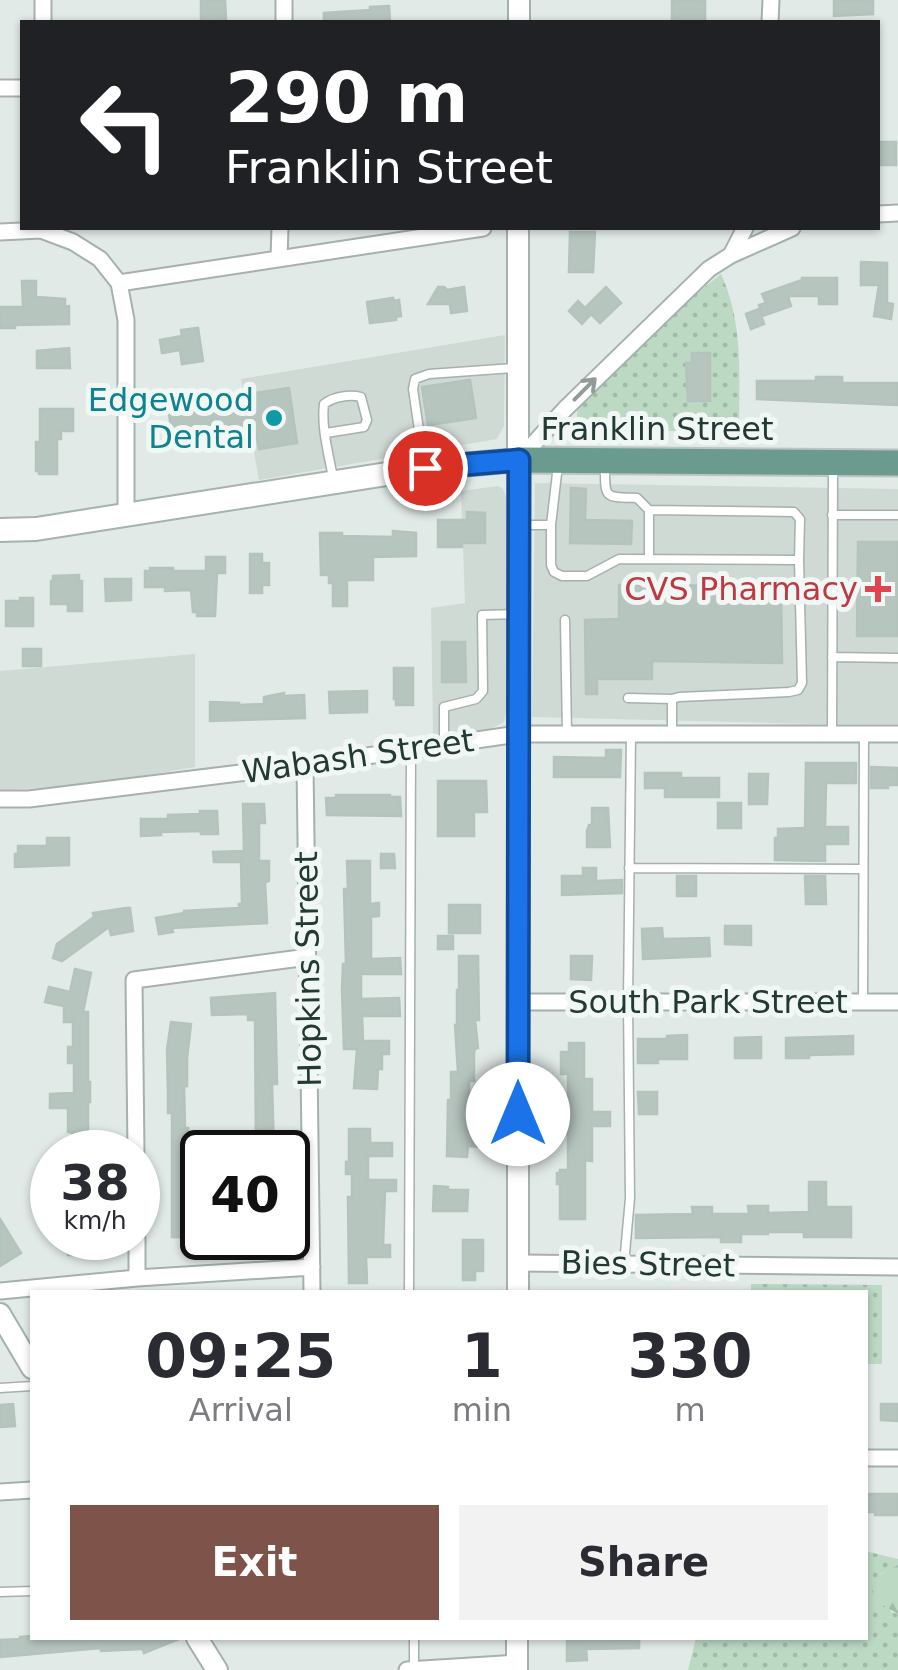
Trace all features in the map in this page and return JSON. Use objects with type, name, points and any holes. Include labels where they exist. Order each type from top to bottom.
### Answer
[{"type":"main road","name":"Franklin Street","points":[[0,530],[36,529],[425,468],[519,460],[898,463]]},
{"type":"street","points":[[0,232],[27,230]]},
{"type":"street","points":[[43,230],[100,259],[118,283],[126,320],[126,515]]},
{"type":"street","points":[[279,257],[280,230]]},
{"type":"street","points":[[118,283],[468,230]]},
{"type":"street","points":[[518,230],[518,1290]]},
{"type":"street","points":[[730,255],[744,230]]},
{"type":"street","points":[[519,460],[553,420],[709,269],[730,255],[787,230]]},
{"type":"street","name":"Wabash Street","points":[[0,799],[30,799],[305,765],[518,734],[898,734]]},
{"type":"street","name":"Hopkins Street","points":[[305,765],[312,1290]]},
{"type":"street","points":[[136,1130],[134,980],[308,957]]},
{"type":"street","name":"South Park Street","points":[[518,1002],[898,1002]]},
{"type":"street","points":[[137,1260],[137,1278]]},
{"type":"street","name":"Bies Street","points":[[518,1262],[898,1267]]},
{"type":"street","points":[[0,1290],[312,1268]]},
{"type":"street","points":[[0,1314],[30,1365]]},
{"type":"street","points":[[868,1458],[898,1458]]},
{"type":"street","points":[[0,1492],[30,1490]]},
{"type":"street","points":[[197,1640],[217,1670]]},
{"type":"street","points":[[412,1670],[517,1667],[517,1640]]},
{"type":"lane","points":[[425,468],[413,389],[415,379],[428,374],[518,368]]},
{"type":"lane","points":[[326,433],[364,427],[360,396],[330,399],[324,404],[326,433],[334,483]]},
{"type":"lane","points":[[558,460],[551,565],[562,576],[587,576],[619,558],[799,560]]},
{"type":"lane","points":[[605,460],[607,494],[612,498],[636,498],[649,510],[794,512],[800,519],[802,683],[798,690],[678,696],[672,700],[628,698]]},
{"type":"lane","points":[[832,734],[833,463]]},
{"type":"lane","points":[[649,510],[649,559]]},
{"type":"lane","points":[[832,515],[898,515]]},
{"type":"lane","points":[[518,526],[551,525]]},
{"type":"lane","points":[[444,744],[444,707],[476,700],[482,691],[482,615],[518,614]]},
{"type":"lane","points":[[565,620],[566,734]]},
{"type":"lane","points":[[832,658],[898,658]]},
{"type":"lane","points":[[672,700],[672,734]]},
{"type":"lane","points":[[624,1264],[630,1198],[631,734]]},
{"type":"lane","points":[[863,1002],[864,734]]},
{"type":"lane","points":[[410,1290],[411,749]]},
{"type":"lane","points":[[629,868],[864,869]]},
{"type":"lane","points":[[0,1388],[30,1386]]},
{"type":"lane","points":[[0,1592],[30,1590]]},
{"type":"lane","points":[[412,1670],[414,1640]]},
{"type":"shaded area","points":[[505,335],[504,426],[497,439],[259,480],[241,379]]},
{"type":"shaded area","points":[[535,483],[898,489],[898,724],[532,717]]},
{"type":"shaded area","points":[[498,486],[506,497],[509,701],[504,722],[490,729],[433,735],[431,608],[465,603],[461,491]]},
{"type":"shaded area","points":[[195,654],[195,767],[83,786],[0,790],[0,671]]},
{"type":"green space","points":[[721,274],[737,331],[739,431],[585,431],[578,427],[577,409],[682,305]]},
{"type":"green space","points":[[751,1284],[882,1285],[882,1364],[868,1364],[868,1290],[751,1290]]},
{"type":"green space","points":[[868,1552],[898,1559],[898,1565],[880,1574],[891,1612],[898,1614],[898,1670],[688,1670],[696,1640],[868,1640]]},
{"type":"green space","points":[[898,1565],[898,1614],[874,1600],[872,1587],[877,1578]]},
{"type":"building","points":[[201,0],[225,0],[226,20],[201,20]]},
{"type":"building","points":[[672,0],[705,0],[705,20],[672,20]]},
{"type":"building","points":[[834,0],[873,0],[873,14],[834,16]]},
{"type":"building","points":[[389,6],[390,20],[324,20],[324,13]]},
{"type":"building","points":[[881,142],[896,142],[896,165],[881,165]]},
{"type":"building","points":[[570,232],[595,232],[593,272],[569,272]]},
{"type":"building","points":[[861,262],[887,263],[887,303],[893,304],[891,319],[874,316],[879,285],[861,285]]},
{"type":"building","points":[[802,278],[837,278],[837,304],[819,304],[819,296],[788,296],[791,306],[763,316],[759,305],[766,303],[762,294]]},
{"type":"building","points":[[22,281],[36,281],[36,297],[65,299],[69,324],[0,328],[0,307],[23,307]]},
{"type":"building","points":[[438,287],[464,287],[467,311],[451,313],[450,304],[428,304]]},
{"type":"building","points":[[606,287],[621,303],[600,323],[591,314],[582,324],[569,311],[578,301],[585,308]]},
{"type":"building","points":[[399,300],[401,316],[370,323],[367,302]]},
{"type":"building","points":[[759,309],[764,324],[751,329],[746,314]]},
{"type":"building","points":[[198,328],[203,361],[182,364],[180,350],[162,353],[160,340],[182,336],[181,330]]},
{"type":"building","points":[[69,348],[70,368],[37,368],[37,351]]},
{"type":"building","points":[[692,353],[710,353],[710,401],[688,401],[686,363],[692,363]]},
{"type":"building","points":[[816,377],[842,377],[842,383],[898,383],[898,405],[757,399],[757,381],[816,381]]},
{"type":"building","points":[[470,380],[476,418],[428,425],[422,387]]},
{"type":"building","points":[[289,388],[297,443],[259,449],[255,428],[173,441],[169,414],[252,401],[250,394]]},
{"type":"building","points":[[40,409],[73,409],[73,431],[61,431],[61,439],[57,439],[57,474],[36,471]]},
{"type":"building","points":[[571,488],[586,489],[585,520],[632,521],[631,544],[570,543]]},
{"type":"building","points":[[467,512],[485,513],[485,543],[438,547],[438,520],[467,520]]},
{"type":"building","points":[[393,531],[416,533],[416,556],[373,557],[373,580],[347,580],[347,606],[333,606],[333,583],[329,583],[329,575],[321,575],[320,533],[393,537]]},
{"type":"building","name":"CVS Pharmacy","points":[[858,542],[898,542],[898,636],[857,636]]},
{"type":"building","points":[[250,554],[262,554],[262,563],[269,563],[269,585],[262,585],[262,593],[250,593]]},
{"type":"building","points":[[206,557],[225,557],[225,573],[217,573],[215,616],[197,616],[193,612],[191,590],[145,587],[145,571],[150,568],[206,571]]},
{"type":"building","points":[[79,575],[82,611],[68,611],[68,604],[51,604],[53,576]]},
{"type":"building","points":[[105,579],[131,579],[131,600],[106,601]]},
{"type":"building","points":[[619,585],[781,586],[782,663],[652,661],[652,679],[597,679],[597,694],[586,694],[585,620],[619,619]]},
{"type":"building","points":[[33,598],[33,626],[6,626],[6,601]]},
{"type":"building","points":[[442,642],[465,642],[466,682],[442,682]]},
{"type":"building","points":[[23,649],[41,649],[41,666],[23,666]]},
{"type":"building","points":[[394,668],[413,668],[413,705],[396,705]]},
{"type":"building","points":[[367,691],[367,712],[330,713],[329,692]]},
{"type":"building","points":[[304,695],[305,718],[210,721],[210,702],[264,704],[264,697]]},
{"type":"building","points":[[606,750],[621,750],[620,777],[554,777],[554,757],[606,758]]},
{"type":"building","points":[[806,763],[856,763],[856,783],[826,783],[825,827],[848,827],[848,844],[825,844],[825,861],[775,860],[778,829],[805,828]]},
{"type":"building","points":[[871,767],[898,768],[898,785],[871,788]]},
{"type":"building","points":[[645,773],[719,778],[719,797],[665,797],[665,788],[645,788]]},
{"type":"building","points":[[749,774],[768,774],[767,804],[749,804]]},
{"type":"building","points":[[438,781],[486,781],[487,812],[474,812],[474,836],[438,836]]},
{"type":"building","points":[[400,797],[401,816],[327,815],[326,798]]},
{"type":"building","points":[[718,803],[741,803],[741,828],[718,828]]},
{"type":"building","points":[[243,804],[264,804],[265,823],[259,823],[259,861],[269,861],[269,881],[265,882],[267,923],[172,928],[173,932],[159,934],[156,918],[184,911],[239,908],[242,904],[241,862],[214,862],[213,852],[244,851]]},
{"type":"building","points":[[592,808],[608,808],[610,847],[587,847]]},
{"type":"building","points":[[217,811],[218,834],[161,832],[141,836],[141,819],[168,819],[168,815]]},
{"type":"building","points":[[47,838],[69,838],[69,865],[15,867],[18,846],[47,846]]},
{"type":"building","points":[[381,854],[394,854],[395,868],[381,868]]},
{"type":"building","points":[[347,861],[370,861],[370,904],[379,903],[379,916],[371,917],[371,959],[400,958],[401,974],[361,974],[361,999],[399,998],[400,1016],[362,1016],[363,1041],[389,1041],[389,1054],[382,1054],[382,1069],[378,1069],[377,1089],[354,1088],[357,1049],[344,1049]]},
{"type":"building","points":[[583,868],[596,868],[596,881],[622,880],[622,893],[562,895],[562,876],[583,876]]},
{"type":"building","points":[[677,876],[696,876],[696,896],[677,896]]},
{"type":"building","points":[[805,876],[825,876],[826,904],[806,904]]},
{"type":"building","points":[[449,905],[480,905],[480,933],[449,933]]},
{"type":"building","points":[[130,908],[133,931],[111,935],[109,927],[62,961],[53,958],[57,944],[94,917],[93,913]]},
{"type":"building","points":[[725,926],[751,926],[751,945],[725,944]]},
{"type":"building","points":[[662,928],[663,939],[709,938],[710,956],[643,959],[642,929]]},
{"type":"building","points":[[438,936],[453,936],[453,949],[438,949]]},
{"type":"building","points":[[459,956],[478,956],[478,1048],[474,1053],[474,1081],[469,1081],[469,1126],[482,1126],[481,1147],[468,1146],[467,1157],[447,1156],[451,1072],[458,1072],[455,1025]]},
{"type":"building","points":[[571,956],[592,956],[591,980],[571,979]]},
{"type":"building","points":[[75,969],[91,973],[83,1012],[88,1012],[88,1130],[68,1130],[68,1108],[50,1108],[50,1094],[74,1093],[74,1063],[68,1063],[68,1047],[73,1047],[73,1022],[64,1022],[64,1006],[45,1002],[49,987],[70,992]]},
{"type":"building","points":[[275,993],[277,1084],[272,1084],[273,1130],[256,1130],[255,1020],[248,1020],[248,1014],[212,1015],[211,998]]},
{"type":"building","points":[[171,1022],[191,1024],[184,1086],[188,1130],[180,1130],[180,1237],[172,1237],[172,1113],[168,1113],[167,1050]]},
{"type":"building","points":[[687,1035],[687,1059],[638,1063],[638,1039]]},
{"type":"building","points":[[853,1036],[853,1054],[786,1058],[786,1038]]},
{"type":"building","points":[[761,1037],[761,1058],[735,1058],[735,1038]]},
{"type":"building","points":[[569,1043],[584,1043],[584,1079],[592,1079],[592,1112],[610,1112],[610,1126],[592,1126],[592,1161],[585,1160],[585,1219],[560,1219],[557,1173],[568,1170],[568,1133],[561,1133],[561,1112],[568,1111],[568,1074],[561,1074],[561,1052],[569,1052]]},
{"type":"building","points":[[638,1092],[657,1092],[657,1114],[639,1114]]},
{"type":"building","points":[[349,1129],[370,1129],[370,1143],[392,1143],[392,1156],[368,1156],[368,1180],[396,1180],[396,1191],[385,1191],[383,1245],[390,1245],[390,1257],[366,1257],[367,1283],[349,1283]]},
{"type":"building","points":[[809,1182],[826,1182],[826,1207],[851,1207],[851,1237],[768,1232],[741,1234],[741,1242],[721,1242],[721,1237],[636,1238],[636,1215],[693,1214],[692,1207],[712,1207],[712,1214],[749,1214],[748,1206],[768,1206],[768,1213],[809,1212]]},
{"type":"building","points":[[434,1186],[468,1190],[467,1211],[433,1211]]},
{"type":"building","points":[[0,1219],[21,1253],[0,1266]]},
{"type":"building","points":[[463,1240],[483,1240],[483,1271],[475,1271],[475,1280],[463,1280]]},
{"type":"building","points":[[13,1404],[15,1426],[0,1427],[0,1405]]},
{"type":"building","points":[[881,1404],[898,1404],[898,1421],[881,1420]]},
{"type":"building","points":[[868,1494],[898,1494],[898,1515],[868,1512]]},
{"type":"building","points":[[0,1640],[176,1640],[144,1653],[143,1649],[101,1648],[0,1657]]},
{"type":"building","points":[[567,1640],[639,1640],[639,1648],[586,1649],[587,1660],[567,1661]]},
{"type":"place","name":"Edgewood Dental","points":[[274,418]]},
{"type":"place","name":"CVS Pharmacy","points":[[878,589]]},
{"type":"route","points":[[425,468],[519,460],[518,1114]]}]
